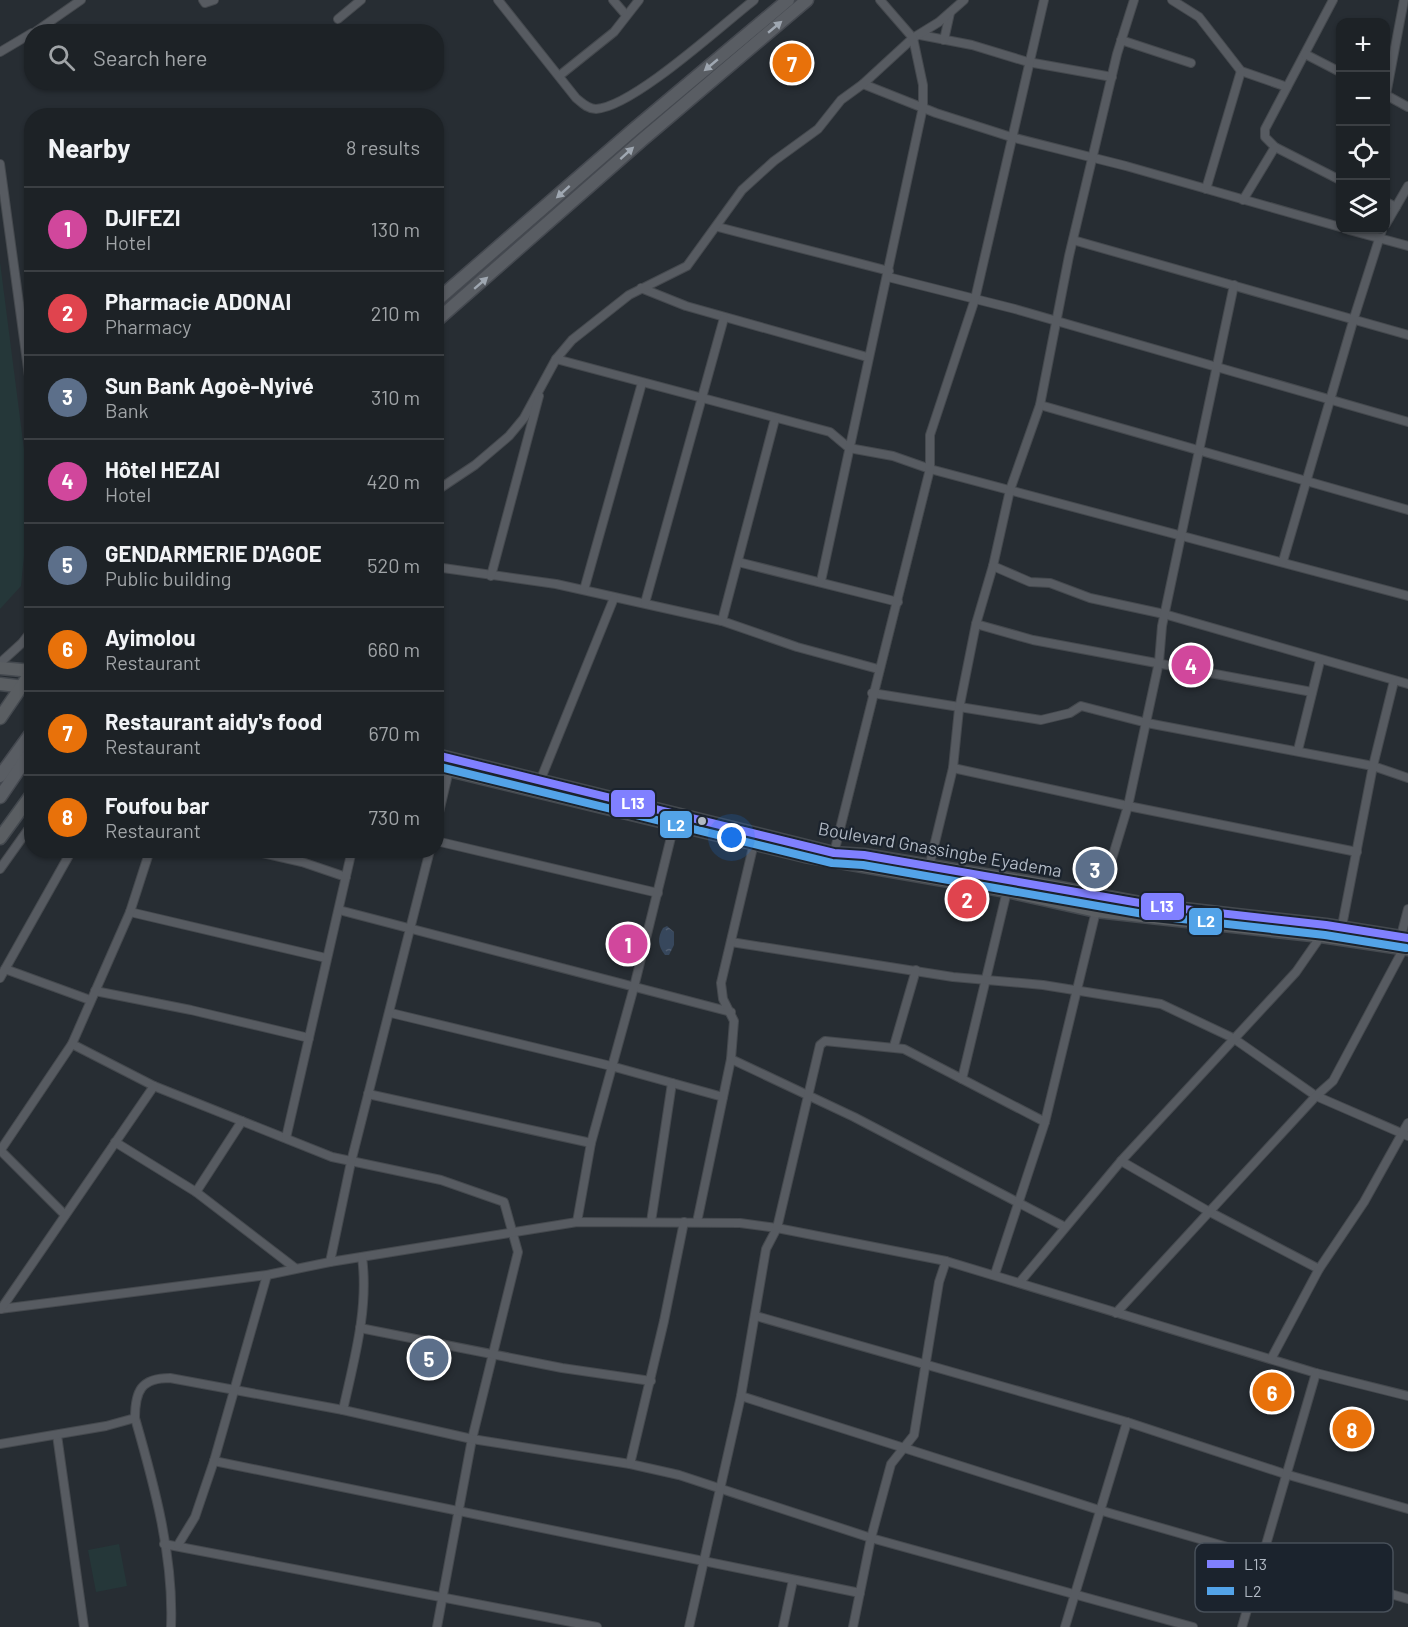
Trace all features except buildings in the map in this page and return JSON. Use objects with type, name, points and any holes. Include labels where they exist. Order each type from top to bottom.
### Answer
[{"type":"highway","points":[[0,669],[24,671]]},
{"type":"highway","points":[[0,684],[24,688]]},
{"type":"highway","points":[[0,718],[24,690]]},
{"type":"highway","name":"Boulevard Gnassingbe Eyadema","points":[[444,757],[540,781],[805,856],[928,872],[1405,943]]},
{"type":"highway","name":"Boulevard Gnassingbe Eyadema","points":[[444,768],[928,872],[1095,911],[1321,936],[1341,933]]},
{"type":"highway","points":[[0,838],[24,805]]},
{"type":"main road","points":[[444,294],[633,130],[788,0]]},
{"type":"main road","points":[[444,314],[642,140],[807,0]]},
{"type":"main road","points":[[0,776],[24,743]]},
{"type":"main road","points":[[0,797],[24,762]]},
{"type":"street","points":[[45,24],[81,0]]},
{"type":"street","points":[[203,0],[205,3],[214,0]]},
{"type":"street","points":[[338,19],[361,0]]},
{"type":"street","points":[[498,0],[582,104],[589,108],[605,107],[650,83],[754,0]]},
{"type":"street","points":[[613,0],[626,15]]},
{"type":"street","points":[[559,76],[609,36],[639,0]]},
{"type":"street","points":[[821,581],[867,357],[888,274],[923,108],[923,85],[917,37],[880,0]]},
{"type":"street","points":[[444,486],[475,465],[509,436],[524,418],[556,359],[588,328],[641,288],[666,279],[687,266],[718,227],[742,190],[770,165],[818,129],[841,100],[964,0]]},
{"type":"street","points":[[834,853],[878,669],[898,602],[930,469],[930,435],[975,299],[1044,0]]},
{"type":"street","points":[[928,872],[953,768],[959,709],[976,624],[993,566],[1010,490],[1040,405],[1073,240],[1121,40],[1134,0]]},
{"type":"street","points":[[1172,0],[1199,17],[1241,71],[1287,87]]},
{"type":"street","points":[[1333,0],[1265,129],[1265,137],[1275,147],[1336,178]]},
{"type":"street","points":[[1390,74],[1404,0]]},
{"type":"street","points":[[944,40],[950,13]]},
{"type":"street","points":[[0,52],[24,37]]},
{"type":"street","points":[[917,37],[944,40],[1028,62],[1112,77]]},
{"type":"street","points":[[1121,40],[1191,63]]},
{"type":"street","points":[[1305,54],[1336,70]]},
{"type":"street","points":[[1206,189],[1241,71]]},
{"type":"street","points":[[863,84],[923,108],[1011,137],[1336,226]]},
{"type":"street","points":[[1390,97],[1408,107]]},
{"type":"street","points":[[1243,200],[1275,147]]},
{"type":"street","points":[[0,164],[24,340]]},
{"type":"street","points":[[1390,217],[1408,186]]},
{"type":"street","points":[[1390,204],[1396,207]]},
{"type":"street","points":[[718,227],[1330,398],[1408,422]]},
{"type":"street","points":[[1366,234],[1408,246]]},
{"type":"street","points":[[1283,561],[1380,234]]},
{"type":"street","points":[[1073,240],[1408,335]]},
{"type":"street","points":[[995,1274],[1045,1122],[1095,911],[1128,806],[1159,662],[1164,614],[1183,535],[1215,367],[1234,285]]},
{"type":"street","points":[[641,288],[724,318],[867,357]]},
{"type":"street","points":[[645,603],[724,318]]},
{"type":"street","points":[[556,359],[702,400],[830,432],[849,448],[894,456],[930,469],[1408,596]]},
{"type":"street","points":[[491,576],[543,383]]},
{"type":"street","points":[[584,590],[642,383]]},
{"type":"street","points":[[1040,405],[1408,510]]},
{"type":"street","points":[[722,621],[775,419]]},
{"type":"street","points":[[738,562],[898,602]]},
{"type":"street","points":[[993,566],[1030,582],[1050,583],[1090,598],[1164,614],[1320,661],[1408,684]]},
{"type":"street","points":[[444,568],[584,590],[645,603],[722,621],[797,647],[878,669]]},
{"type":"street","points":[[540,781],[614,598]]},
{"type":"street","points":[[976,624],[1033,640],[1312,692]]},
{"type":"street","points":[[0,663],[24,638]]},
{"type":"street","points":[[1298,750],[1320,661]]},
{"type":"street","points":[[1341,933],[1373,766],[1394,681]]},
{"type":"street","points":[[872,693],[959,709],[1041,720],[1070,713],[1080,706],[1147,723],[1373,766],[1408,778]]},
{"type":"street","points":[[953,768],[1357,852]]},
{"type":"street","points":[[577,1222],[591,1143],[634,987],[675,819]]},
{"type":"street","points":[[0,869],[24,835]]},
{"type":"street","points":[[444,843],[658,893]]},
{"type":"street","points":[[697,1222],[731,1059],[734,1021],[720,991],[754,843]]},
{"type":"street","points":[[0,978],[67,858]]},
{"type":"street","points":[[65,1215],[0,1150],[72,1044],[130,912],[147,858]]},
{"type":"street","points":[[285,858],[346,877]]},
{"type":"street","points":[[286,1138],[350,858]]},
{"type":"street","points":[[330,1262],[351,1162],[391,1013],[428,858]]},
{"type":"street","points":[[962,1079],[1007,891]]},
{"type":"street","points":[[1116,1313],[1208,1211],[1316,1096],[1333,1081],[1405,943],[1408,909]]},
{"type":"street","points":[[339,910],[731,1012]]},
{"type":"street","points":[[130,912],[326,958]]},
{"type":"street","points":[[1020,1282],[1120,1161],[1296,972],[1321,936]]},
{"type":"street","points":[[732,942],[984,980],[1043,985],[1161,1004],[1233,1038],[1316,1096],[1405,1134]]},
{"type":"street","points":[[5,969],[90,1000]]},
{"type":"street","points":[[894,1046],[916,970]]},
{"type":"street","points":[[95,992],[191,1010],[309,1038]]},
{"type":"street","points":[[391,1013],[611,1066],[723,1097]]},
{"type":"street","points":[[689,1627],[741,1396],[766,1249],[777,1228],[822,1043],[894,1046],[922,1056],[1045,1122]]},
{"type":"street","points":[[72,1044],[154,1086],[351,1162],[441,1180],[500,1198],[506,1208],[518,1252],[472,1439],[437,1627]]},
{"type":"street","points":[[731,1059],[854,1117],[1065,1227]]},
{"type":"street","points":[[651,1222],[672,1083]]},
{"type":"street","points":[[0,1309],[154,1086]]},
{"type":"street","points":[[368,1094],[591,1143]]},
{"type":"street","points":[[196,1192],[242,1121]]},
{"type":"street","points":[[1271,1359],[1319,1269],[1364,1202],[1405,1134],[1408,1123]]},
{"type":"street","points":[[115,1142],[196,1192],[295,1268]]},
{"type":"street","points":[[1120,1161],[1208,1211],[1319,1269]]},
{"type":"street","points":[[0,1309],[267,1275],[330,1262],[577,1222],[697,1222],[777,1228],[946,1261],[1316,1373],[1408,1396]]},
{"type":"street","points":[[630,1464],[651,1381],[684,1222]]},
{"type":"street","points":[[343,1410],[360,1328],[365,1275],[362,1257]]},
{"type":"street","points":[[856,1626],[871,1538],[891,1464],[914,1436],[939,1282],[946,1261]]},
{"type":"street","points":[[178,1545],[195,1517],[214,1461],[267,1275]]},
{"type":"street","points":[[756,1316],[1127,1422],[1285,1474],[1408,1509]]},
{"type":"street","points":[[360,1328],[494,1355],[651,1381]]},
{"type":"street","points":[[1267,1543],[1285,1474],[1316,1373]]},
{"type":"street","points":[[171,1627],[172,1597],[164,1544],[152,1477],[135,1418],[138,1393],[146,1382],[155,1378],[170,1378],[343,1410],[472,1439],[630,1464],[721,1487],[871,1538],[1193,1627]]},
{"type":"street","points":[[741,1396],[1099,1510],[1217,1543]]},
{"type":"street","points":[[0,1444],[57,1435],[135,1418]]},
{"type":"street","points":[[1065,1627],[1127,1422]]},
{"type":"street","points":[[57,1435],[84,1627]]},
{"type":"street","points":[[214,1461],[860,1593]]},
{"type":"street","points":[[164,1544],[597,1627]]},
{"type":"street","points":[[783,1627],[793,1580]]},
{"type":"street","points":[[1393,1595],[1408,1599]]},
{"type":"street","points":[[1242,1627],[1247,1612]]},
{"type":"shaded area","points":[[0,262],[24,449],[24,556],[21,586],[0,609]]},
{"type":"shaded area","points":[[119,1544],[127,1586],[96,1592],[88,1550]]},
{"type":"water","points":[[667,926],[674,932],[674,945],[669,955],[665,955],[659,939],[663,928]]},
{"type":"transit line","name":"L13","points":[[444,757],[834,853],[864,855],[1157,906],[1326,925],[1408,938]]},
{"type":"transit line","name":"L2","points":[[444,768],[832,863],[863,865],[1155,916],[1325,935],[1406,948]]},
{"type":"place","name":"Restaurant aidy's food","points":[[792,63]]},
{"type":"place","name":"Hôtel HEZAI","points":[[1191,665]]},
{"type":"place","name":"Sun Bank Agoè-Nyivé","points":[[1095,869]]},
{"type":"place","name":"Pharmacie ADONAI","points":[[967,899]]},
{"type":"place","name":"DJIFEZI","points":[[628,944]]},
{"type":"place","name":"GENDARMERIE D'AGOE","points":[[429,1358]]},
{"type":"place","name":"Ayimolou","points":[[1272,1392]]},
{"type":"place","name":"Foufou bar","points":[[1352,1429]]}]
